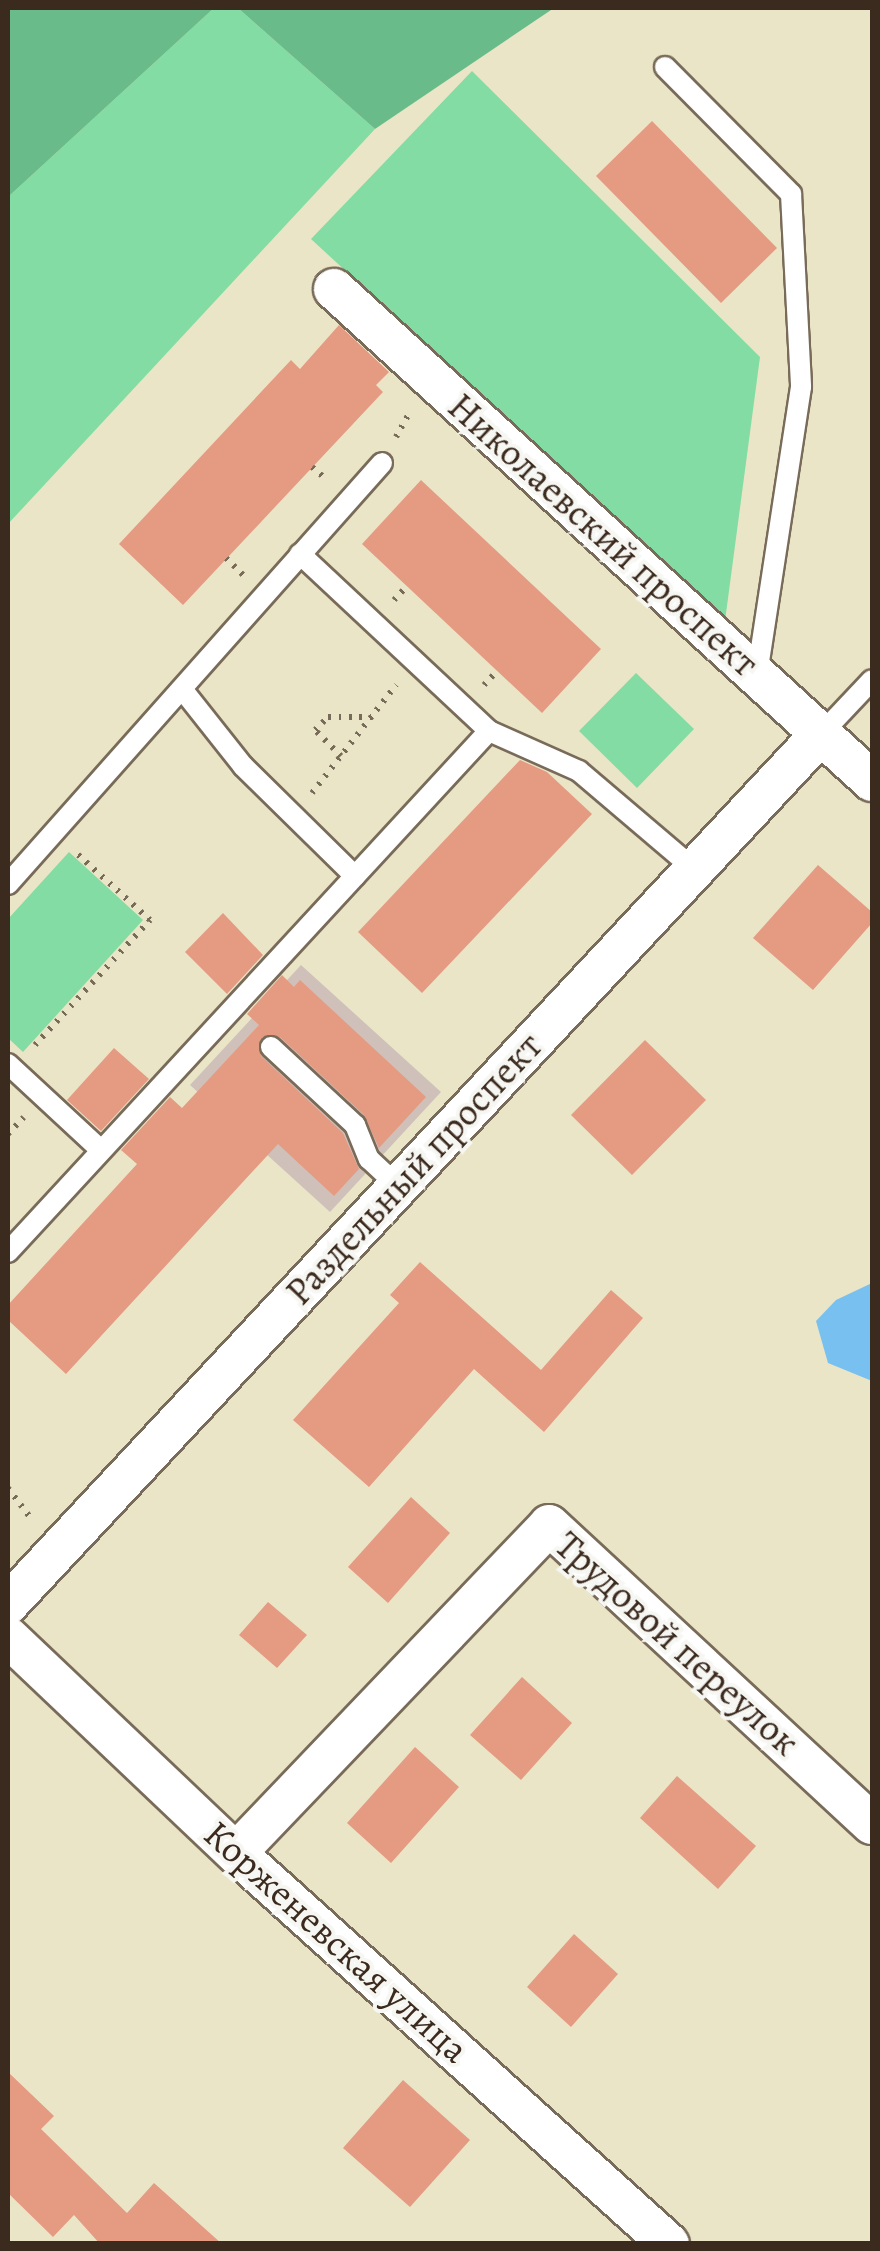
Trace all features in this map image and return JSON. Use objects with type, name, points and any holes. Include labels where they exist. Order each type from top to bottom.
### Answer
[{"type":"street","name":"Николаевский проспект","points":[[334,289],[872,781]]},
{"type":"street","name":"Раздельный проспект","points":[[8,1604],[821,734]]},
{"type":"street","name":"Трудовой переулок","points":[[236,1853],[550,1525],[872,1824]]},
{"type":"street","name":"Корженевская улица","points":[[8,1637],[236,1853],[669,2244]]},
{"type":"lane","points":[[665,67],[791,194],[801,386],[758,676]]},
{"type":"lane","points":[[8,884],[382,462]]},
{"type":"lane","points":[[300,554],[489,731],[578,771],[694,869]]},
{"type":"lane","points":[[821,734],[872,680]]},
{"type":"lane","points":[[182,689],[292,818],[355,876]]},
{"type":"lane","points":[[8,1252],[489,731]]},
{"type":"lane","points":[[271,1047],[354,1125],[369,1158],[398,1186]]},
{"type":"lane","points":[[10,1066],[101,1150]]},
{"type":"path","points":[[382,462],[435,382]]},
{"type":"path","points":[[292,818],[415,661]]},
{"type":"path","points":[[341,756],[315,730],[328,717],[371,717]]},
{"type":"path","points":[[10,1066],[150,920],[55,833]]},
{"type":"path","points":[[8,1488],[34,1523]]},
{"type":"shaded area","points":[[301,965],[441,1092],[330,1212],[190,1085]]},
{"type":"green space","points":[[8,8],[214,8],[8,197]]},
{"type":"green space","points":[[214,8],[238,8],[375,129],[8,524],[8,197]]},
{"type":"green space","points":[[238,8],[554,8],[375,129]]},
{"type":"green space","points":[[472,71],[760,357],[725,621],[311,239]]},
{"type":"green space","points":[[636,673],[694,729],[637,788],[579,731]]},
{"type":"green space","points":[[69,852],[143,920],[23,1052],[8,1038],[8,919]]},
{"type":"water","points":[[872,1283],[872,1381],[828,1363],[816,1321],[836,1300]]},
{"type":"building","points":[[652,121],[777,248],[721,303],[596,176]]},
{"type":"building","points":[[339,325],[389,372],[376,385],[383,392],[183,605],[119,544],[291,360],[300,369]]},
{"type":"building","points":[[421,480],[601,649],[542,713],[362,544]]},
{"type":"building","points":[[520,760],[547,772],[592,814],[422,993],[358,932]]},
{"type":"building","points":[[818,865],[872,912],[872,923],[813,990],[753,938]]},
{"type":"building","points":[[223,913],[263,955],[227,994],[185,952]]},
{"type":"building","points":[[282,975],[294,987],[300,980],[426,1097],[379,1148],[364,1115],[280,1037],[262,1037],[261,1056],[343,1133],[359,1169],[334,1196],[278,1144],[66,1374],[8,1320],[8,1305],[137,1164],[121,1150],[170,1097],[182,1108],[259,1025],[247,1014]]},
{"type":"building","points":[[645,1040],[706,1100],[632,1175],[571,1115]]},
{"type":"building","points":[[114,1048],[149,1079],[101,1131],[67,1100]]},
{"type":"building","points":[[420,1262],[541,1370],[611,1290],[643,1318],[544,1432],[474,1369],[369,1487],[293,1420],[399,1303],[390,1295]]},
{"type":"building","points":[[411,1497],[450,1533],[388,1603],[348,1567]]},
{"type":"building","points":[[268,1602],[307,1635],[277,1668],[239,1635]]},
{"type":"building","points":[[522,1677],[572,1723],[521,1780],[470,1735]]},
{"type":"building","points":[[415,1747],[459,1787],[391,1863],[347,1823]]},
{"type":"building","points":[[677,1776],[756,1846],[718,1889],[640,1818]]},
{"type":"building","points":[[574,1934],[618,1974],[571,2027],[527,1987]]},
{"type":"building","points":[[8,2072],[54,2116],[41,2129],[127,2213],[154,2183],[222,2244],[100,2244],[74,2215],[53,2237],[8,2193]]},
{"type":"building","points":[[403,2080],[470,2140],[410,2207],[343,2148]]}]
